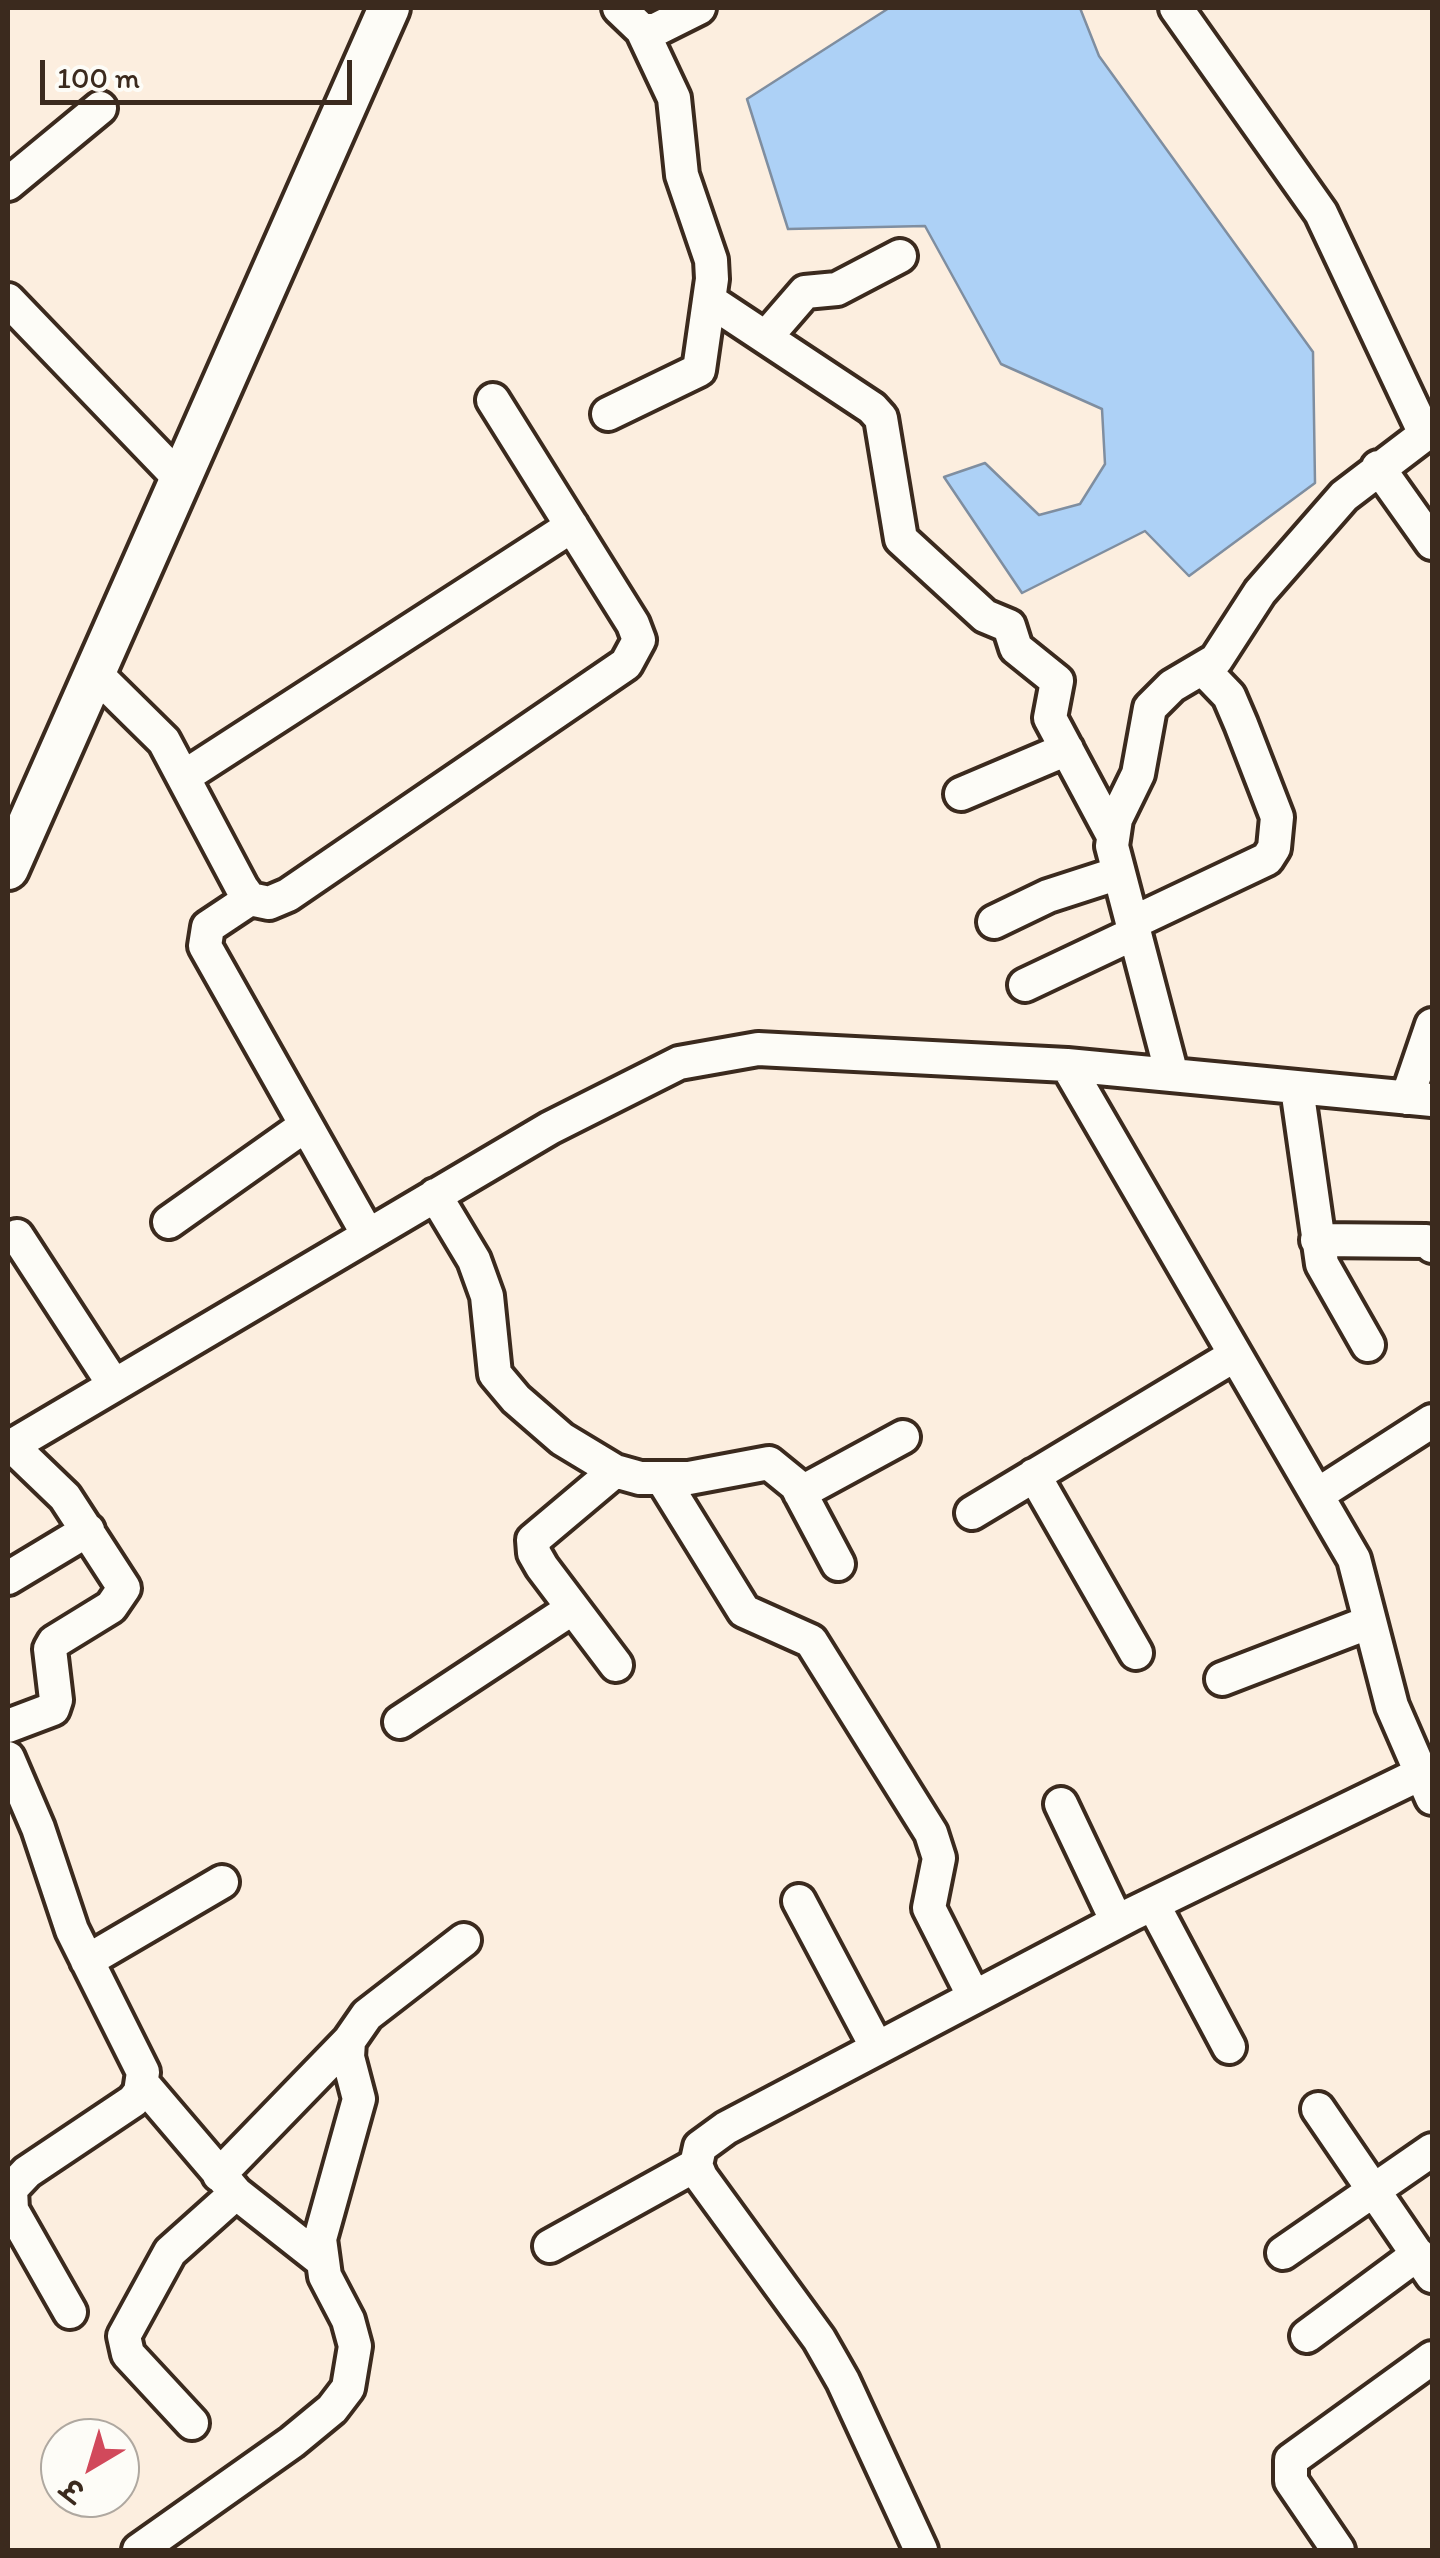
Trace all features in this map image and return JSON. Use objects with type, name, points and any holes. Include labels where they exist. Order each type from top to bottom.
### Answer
[{"type":"main road","points":[[8,870],[388,8]]},
{"type":"street","points":[[630,19],[655,30],[699,8]]},
{"type":"street","points":[[1112,834],[1138,774],[1150,708],[1172,686],[1216,660],[1273,575],[1344,496],[1429,432],[1321,213],[1176,8]]},
{"type":"street","points":[[608,414],[699,370],[712,260],[682,175],[674,98],[630,19]]},
{"type":"street","points":[[8,184],[100,108]]},
{"type":"street","points":[[766,337],[805,292],[836,289],[900,256]]},
{"type":"street","points":[[8,300],[181,480]]},
{"type":"street","points":[[709,300],[872,408],[880,418],[901,539],[985,616],[1009,626],[1016,648],[1057,680],[1050,718],[1112,834],[1172,1075]]},
{"type":"street","points":[[96,674],[152,728],[185,776],[225,859],[250,899],[269,904],[288,895],[626,664],[640,640],[633,624],[493,400]]},
{"type":"street","points":[[1378,467],[1432,543]]},
{"type":"street","points":[[185,776],[572,526]]},
{"type":"street","points":[[1025,985],[1267,859],[1274,848],[1277,818],[1241,724],[1229,696],[1204,670]]},
{"type":"street","points":[[962,794],[1067,750]]},
{"type":"street","points":[[994,922],[1040,899],[1119,873]]},
{"type":"street","points":[[250,899],[208,927],[205,946],[368,1235]]},
{"type":"street","points":[[8,1726],[52,1709],[56,1686],[50,1650],[54,1642],[110,1608],[122,1595],[122,1581],[65,1497],[10,1447],[550,1128],[679,1063],[758,1048],[1067,1065],[1420,1099],[1432,1025]]},
{"type":"street","points":[[550,2246],[696,2165],[700,2148],[709,2138],[974,1997],[1153,1904],[1427,1786],[1392,1706],[1354,1559],[1067,1065]]},
{"type":"street","points":[[1297,1088],[1317,1240],[1327,1277],[1368,1345]]},
{"type":"street","points":[[169,1222],[306,1125]]},
{"type":"street","points":[[435,1196],[482,1280],[495,1374],[540,1421],[616,1471],[663,1480],[769,1463],[783,1471],[800,1494],[838,1564]]},
{"type":"street","points":[[17,1236],[114,1386]]},
{"type":"street","points":[[1317,1240],[1426,1242],[1432,1246]]},
{"type":"street","points":[[972,1513],[1235,1354]]},
{"type":"street","points":[[1316,1494],[1431,1426]]},
{"type":"street","points":[[800,1494],[903,1437]]},
{"type":"street","points":[[616,1471],[533,1540],[534,1553],[616,1665]]},
{"type":"street","points":[[1034,1476],[1136,1653]]},
{"type":"street","points":[[663,1480],[744,1612],[811,1641],[931,1833],[939,1858],[929,1908],[974,1997]]},
{"type":"street","points":[[8,1578],[88,1530]]},
{"type":"street","points":[[400,1722],[573,1608]]},
{"type":"street","points":[[1222,1679],[1370,1622]]},
{"type":"street","points":[[8,1758],[87,1961],[140,2062],[142,2084],[228,2184],[320,2260]]},
{"type":"street","points":[[1061,1804],[1117,1922]]},
{"type":"street","points":[[87,1961],[222,1882]]},
{"type":"street","points":[[799,1901],[877,2048]]},
{"type":"street","points":[[1153,1904],[1229,2047]]},
{"type":"street","points":[[192,2423],[128,2354],[124,2336],[170,2252],[350,2041],[367,2015],[464,1940]]},
{"type":"street","points":[[139,2550],[292,2442],[332,2409],[348,2388],[356,2346],[320,2260],[320,2239],[360,2099],[348,2057],[350,2041]]},
{"type":"street","points":[[70,2312],[12,2210],[9,2187],[132,2100],[142,2084]]},
{"type":"street","points":[[1308,2336],[1425,2265],[1318,2110]]},
{"type":"street","points":[[1283,2252],[1432,2150]]},
{"type":"street","points":[[696,2165],[830,2358],[922,2550]]},
{"type":"street","points":[[1338,2550],[1292,2481],[1290,2460],[1432,2358]]},
{"type":"water","points":[[889,8],[1080,8],[1099,56],[1313,352],[1315,483],[1189,576],[1145,531],[1022,593],[944,477],[985,463],[1039,515],[1080,504],[1105,464],[1102,409],[1001,364],[925,226],[788,229],[747,99]]}]
